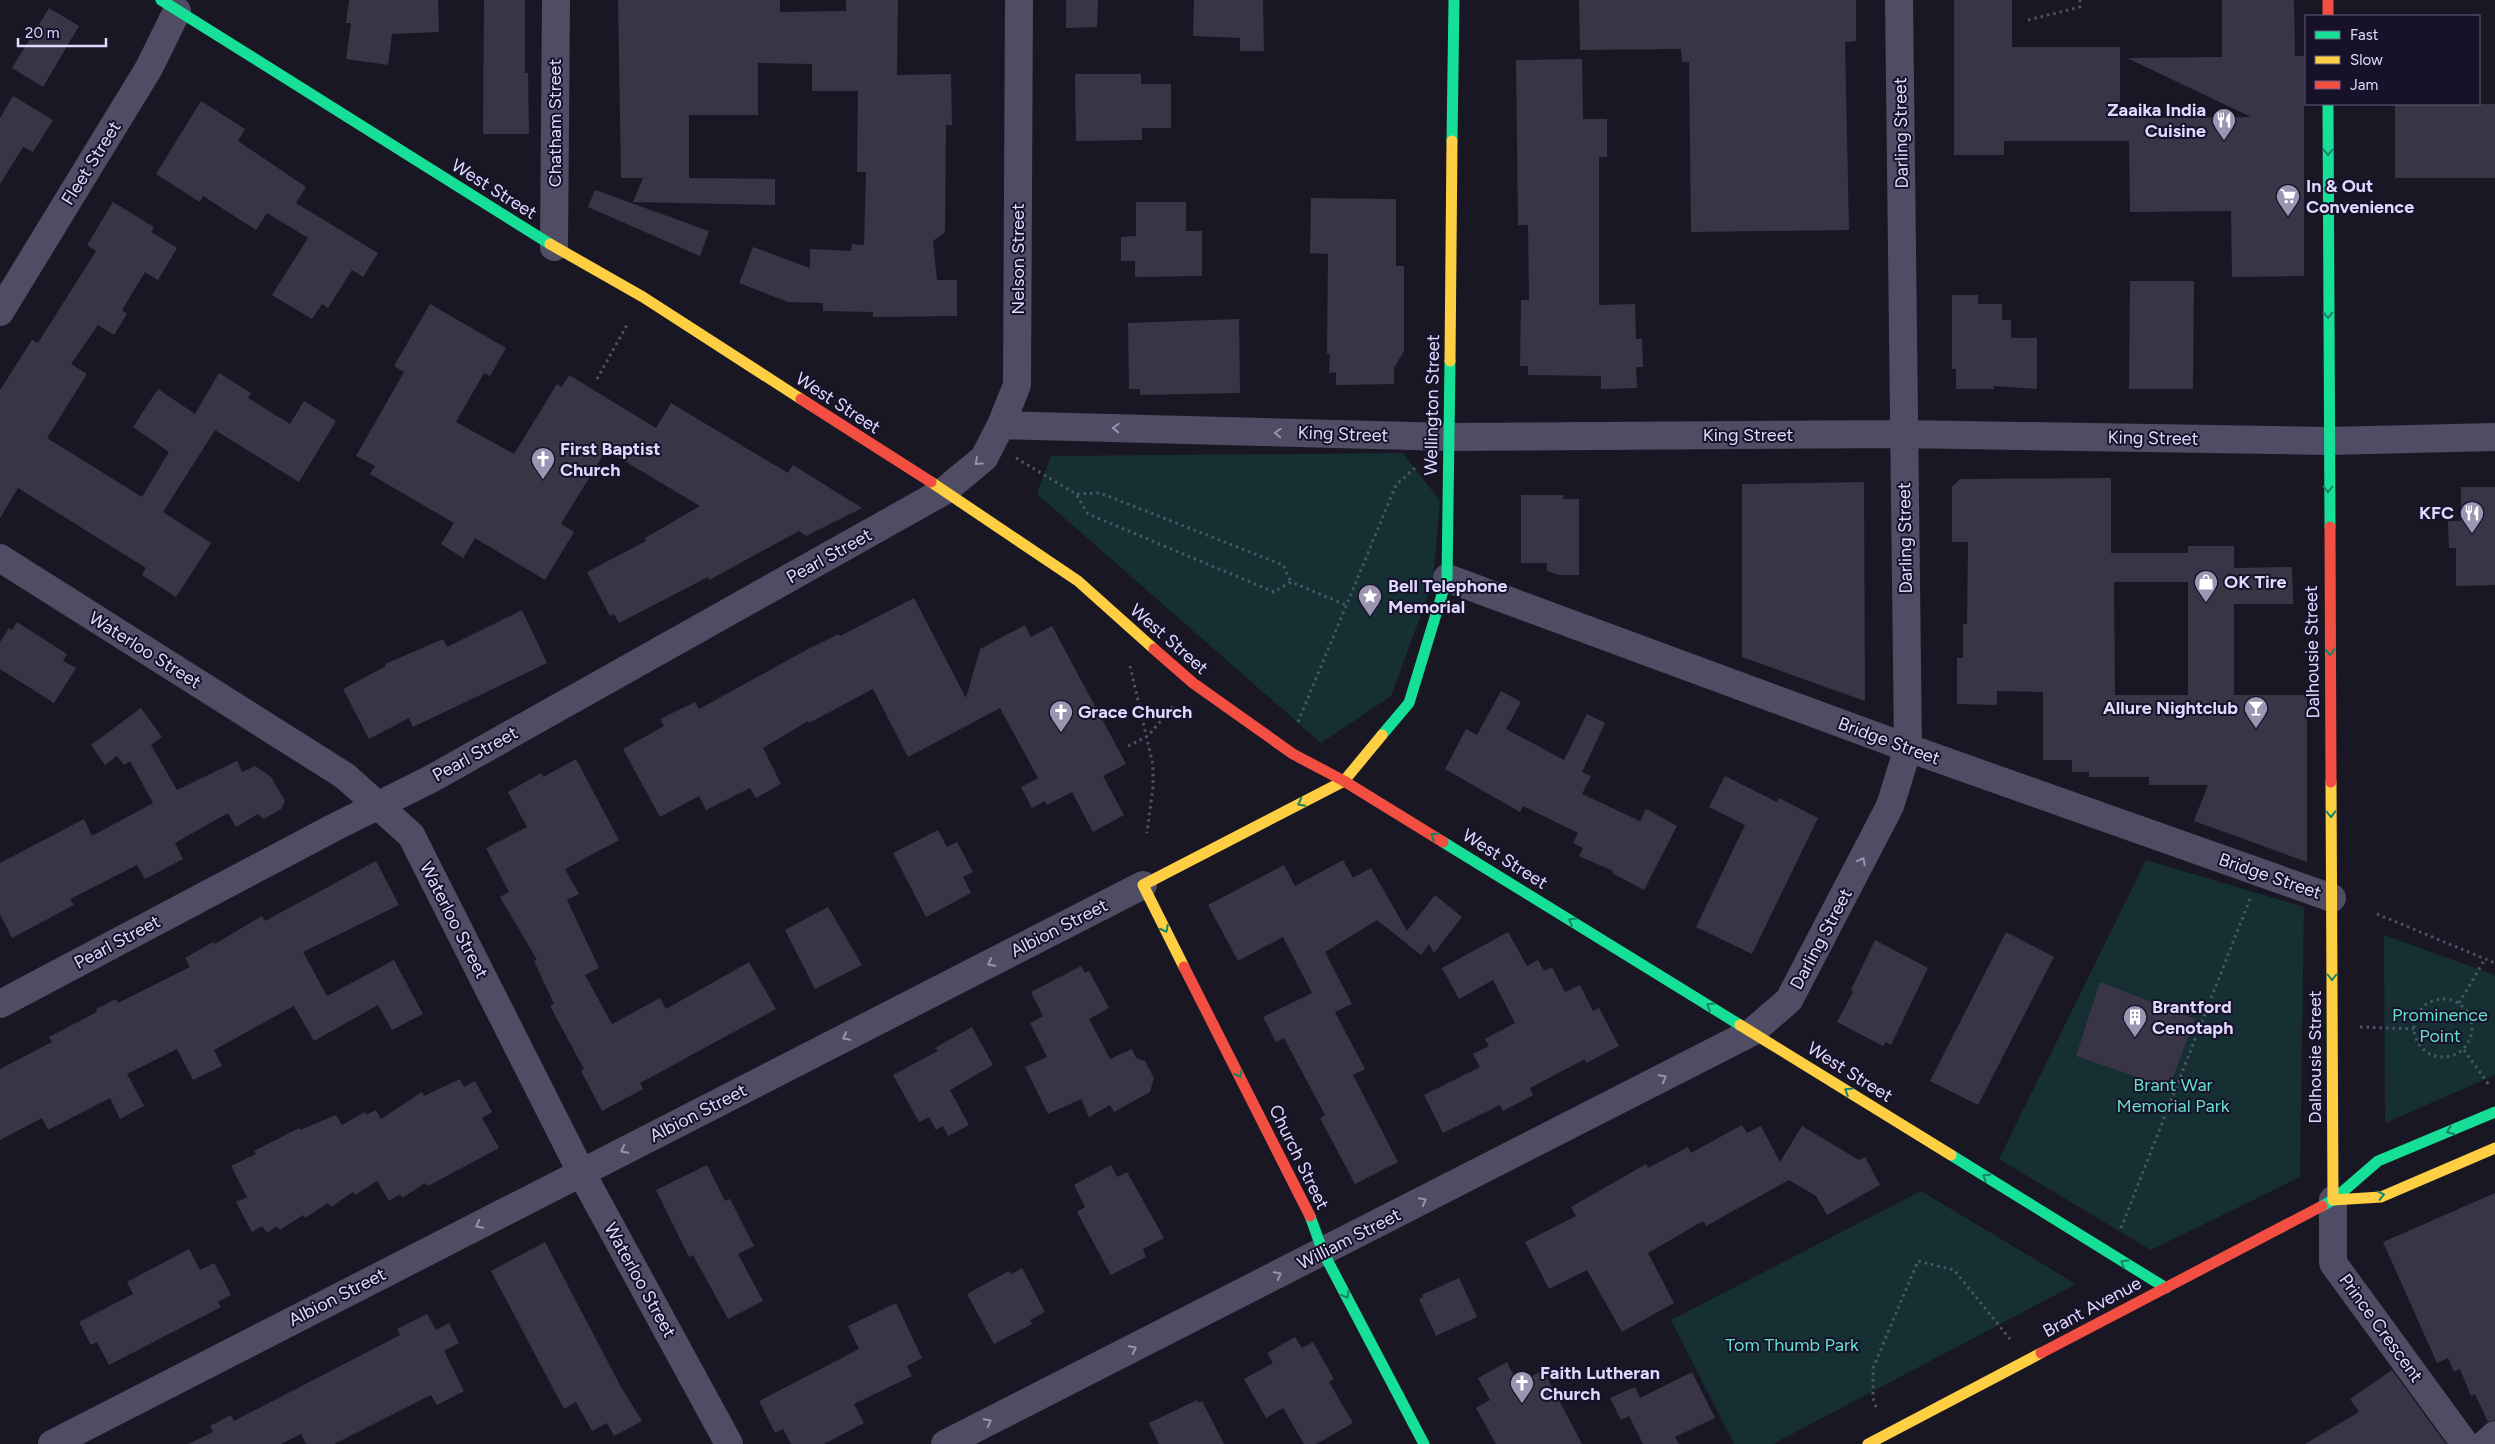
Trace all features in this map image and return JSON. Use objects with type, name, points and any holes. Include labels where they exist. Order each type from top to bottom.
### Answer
[{"type":"main road","name":"Wellington Street","points":[[1344,781],[1409,703],[1447,578],[1454,0]]},
{"type":"main road","points":[[2328,0],[2328,15]]},
{"type":"main road","name":"West Street","points":[[169,5],[554,247],[643,297],[944,491],[1078,581],[1193,684],[1293,754],[1344,781],[2166,1288]]},
{"type":"main road","name":"Dalhousie Street","points":[[2328,105],[2332,1200]]},
{"type":"main road","name":"Albion Street","points":[[1144,885],[1344,781]]},
{"type":"main road","name":"Church Street","points":[[1144,885],[1308,1211],[1323,1252],[1424,1444]]},
{"type":"main road","name":"Brant Avenue","points":[[1882,1441],[2028,1360],[2332,1200],[2378,1161],[2495,1112]]},
{"type":"main road","name":"Brant Avenue","points":[[2332,1200],[2382,1197],[2495,1148]]},
{"type":"street","name":"Chatham Street","points":[[554,247],[556,0]]},
{"type":"street","name":"Nelson Street","points":[[944,491],[984,458],[1017,384],[1019,0]]},
{"type":"street","name":"Darling Street","points":[[1752,1032],[1789,1000],[1890,806],[1908,748],[1899,0]]},
{"type":"street","name":"Fleet Street","points":[[0,312],[149,68],[169,5]]},
{"type":"street","name":"King Street","points":[[996,434],[1450,437],[1904,434],[2328,441],[2495,437]]},
{"type":"street","name":"Pearl Street","points":[[0,1004],[431,779],[944,491]]},
{"type":"street","name":"Waterloo Street","points":[[4,568],[345,776],[411,835],[581,1172],[729,1444]]},
{"type":"street","name":"Bridge Street","points":[[1447,578],[1908,748],[2332,898]]},
{"type":"street","name":"Albion Street","points":[[52,1444],[1144,885]]},
{"type":"street","name":"William Street","points":[[945,1444],[1752,1032]]},
{"type":"street","name":"Prince Crescent","points":[[2332,1200],[2333,1263],[2465,1444]]},
{"type":"street","points":[[2485,1444],[2495,1435]]},
{"type":"path","points":[[2028,20],[2080,7],[2080,0]]},
{"type":"path","points":[[597,379],[643,297]]},
{"type":"path","points":[[996,434],[1076,494],[1088,514],[1274,592],[1291,582]]},
{"type":"path","points":[[1293,754],[1297,724],[1396,485],[1450,437]]},
{"type":"path","points":[[1076,494],[1100,494],[1283,565],[1291,582],[1346,605]]},
{"type":"path","points":[[1129,662],[1148,736],[1153,765],[1153,787],[1147,832]]},
{"type":"path","points":[[1128,746],[1148,736],[1193,684]]},
{"type":"path","points":[[2110,1254],[2260,872]]},
{"type":"path","points":[[2377,914],[2495,963]]},
{"type":"path","points":[[2459,1003],[2485,959]]},
{"type":"path","points":[[2444,999],[2459,1003],[2470,1017],[2472,1034],[2464,1050],[2449,1057],[2432,1055],[2419,1045],[2414,1029],[2418,1014],[2429,1003],[2444,999]]},
{"type":"path","points":[[2332,1026],[2414,1029]]},
{"type":"path","points":[[2464,1050],[2490,1087]]},
{"type":"path","points":[[1882,1441],[1873,1398],[1873,1368],[1918,1260],[1954,1270],[2028,1360]]},
{"type":"green space","points":[[1403,453],[1440,501],[1433,582],[1391,696],[1321,743],[1037,494],[1051,456]]},
{"type":"green space","name":"Brant War Memorial Park","points":[[2146,860],[2304,907],[2300,1177],[2151,1250],[1999,1159]]},
{"type":"green space","name":"Prominence Point","points":[[2384,935],[2495,975],[2495,1075],[2385,1123]]},
{"type":"green space","name":"Tom Thumb Park","points":[[1921,1191],[2076,1284],[1773,1444],[1734,1444],[1671,1320]]},
{"type":"building","points":[[349,0],[438,0],[439,32],[392,34],[388,65],[346,59],[351,23],[346,23]]},
{"type":"building","points":[[484,0],[525,0],[525,73],[528,73],[529,134],[483,134]]},
{"type":"building","points":[[618,0],[780,0],[780,12],[846,11],[846,0],[898,0],[897,75],[951,74],[952,125],[946,125],[945,232],[933,241],[937,280],[957,280],[957,316],[873,317],[873,312],[823,311],[823,303],[788,302],[739,283],[753,247],[810,268],[810,249],[851,251],[852,244],[864,245],[866,172],[857,172],[858,91],[812,91],[812,64],[758,63],[758,115],[689,115],[689,178],[775,179],[775,205],[633,202],[643,178],[621,178]]},
{"type":"building","points":[[1066,0],[1098,0],[1097,27],[1066,28]]},
{"type":"building","points":[[1194,0],[1263,0],[1264,51],[1240,51],[1240,38],[1193,36]]},
{"type":"building","points":[[1579,0],[1856,0],[1856,41],[1845,42],[1849,230],[1691,232],[1689,62],[1682,62],[1681,49],[1580,50]]},
{"type":"building","points":[[1954,0],[2012,0],[2012,47],[2120,47],[2120,118],[2251,117],[2127,58],[2222,57],[2222,0],[2294,0],[2295,56],[2304,56],[2304,276],[2232,277],[2231,211],[2130,212],[2129,141],[2004,141],[2004,155],[1954,155]]},
{"type":"building","points":[[49,8],[79,26],[43,87],[12,68]]},
{"type":"building","points":[[1582,59],[1583,119],[1607,119],[1607,157],[1599,157],[1599,305],[1635,304],[1636,339],[1642,339],[1643,367],[1636,367],[1637,388],[1601,389],[1601,376],[1528,375],[1528,366],[1520,366],[1521,300],[1529,300],[1528,225],[1518,225],[1516,60]]},
{"type":"building","points":[[1075,74],[1141,74],[1141,84],[1171,84],[1171,128],[1142,128],[1142,140],[1076,141]]},
{"type":"building","points":[[13,96],[53,120],[33,152],[23,147],[0,184],[0,118]]},
{"type":"building","points":[[201,101],[245,129],[238,141],[306,187],[296,203],[378,253],[363,277],[352,270],[328,308],[322,304],[312,319],[272,295],[308,238],[267,213],[256,230],[203,196],[200,202],[156,174]]},
{"type":"building","points":[[2495,104],[2495,178],[2395,178],[2395,105]]},
{"type":"building","points":[[595,190],[709,231],[700,256],[588,207]]},
{"type":"building","points":[[1311,198],[1396,199],[1396,266],[1404,266],[1404,351],[1394,368],[1394,384],[1336,385],[1336,372],[1329,373],[1330,354],[1327,354],[1328,254],[1310,253]]},
{"type":"building","points":[[113,202],[154,227],[151,232],[177,248],[158,280],[145,272],[122,310],[127,314],[114,335],[98,325],[71,364],[87,374],[47,438],[142,497],[169,452],[133,427],[158,389],[195,414],[219,373],[251,393],[248,398],[290,424],[304,401],[336,421],[299,482],[215,430],[163,512],[211,543],[176,597],[142,575],[146,568],[18,488],[0,518],[0,390],[32,340],[38,343],[96,251],[87,245]]},
{"type":"building","points":[[1136,202],[1186,202],[1186,231],[1202,231],[1202,276],[1135,277],[1135,261],[1121,261],[1121,237],[1136,236]]},
{"type":"building","points":[[2130,281],[2194,281],[2193,389],[2129,389]]},
{"type":"building","points":[[1952,295],[1978,295],[1978,304],[2002,304],[2002,320],[2011,320],[2011,338],[2037,338],[2037,389],[1994,386],[1994,389],[1956,389],[1956,369],[1952,369]]},
{"type":"building","points":[[430,304],[506,348],[490,376],[484,373],[456,422],[514,454],[557,384],[562,387],[569,375],[656,428],[671,403],[788,473],[793,465],[862,508],[806,536],[799,531],[709,580],[708,577],[619,623],[614,614],[610,616],[587,572],[646,541],[645,538],[700,506],[606,450],[561,524],[574,532],[545,580],[475,538],[463,558],[441,544],[454,523],[370,474],[375,466],[356,456],[404,372],[394,366]]},
{"type":"building","points":[[1239,319],[1240,393],[1140,395],[1140,389],[1129,389],[1128,323]]},
{"type":"building","points":[[2111,478],[2111,553],[2188,553],[2188,546],[2234,546],[2234,568],[2292,567],[2293,604],[2234,604],[2234,695],[2307,695],[2307,862],[2194,821],[2208,785],[2149,785],[2149,777],[2089,777],[2089,772],[2072,772],[2072,760],[2043,760],[2043,692],[1997,691],[1997,705],[1957,704],[1957,658],[1963,658],[1963,624],[1967,624],[1968,542],[1952,542],[1952,487],[1960,479]],"holes":[[[2114,582],[2188,582],[2188,695],[2115,695]]]},
{"type":"building","points":[[1864,482],[1865,701],[1742,657],[1742,484]]},
{"type":"building","name":"KFC","points":[[2461,487],[2495,487],[2495,585],[2456,586],[2456,548],[2449,548],[2448,521],[2461,521]]},
{"type":"building","points":[[1521,495],[1563,495],[1563,499],[1579,499],[1579,575],[1559,575],[1547,571],[1547,563],[1521,563]]},
{"type":"building","points":[[914,598],[966,698],[980,649],[1025,625],[1031,637],[1052,626],[1126,764],[1103,776],[1124,815],[1093,832],[1072,792],[1047,805],[1045,801],[1032,808],[1021,787],[1038,778],[1000,708],[908,757],[873,689],[809,723],[808,721],[763,748],[781,784],[756,798],[750,788],[706,810],[699,796],[660,817],[623,749],[664,726],[660,719],[695,702],[699,709],[810,648],[839,634],[840,636]]},
{"type":"building","points":[[522,610],[547,663],[413,727],[409,718],[369,739],[343,689],[386,666],[385,664],[443,639],[447,647]]},
{"type":"building","points":[[17,622],[67,654],[63,661],[76,668],[54,703],[0,669],[0,642],[9,628],[12,630]]},
{"type":"building","points":[[1501,691],[1521,702],[1506,729],[1564,760],[1587,714],[1605,723],[1582,772],[1591,776],[1582,794],[1640,821],[1646,809],[1677,826],[1644,890],[1612,873],[1613,871],[1579,856],[1583,848],[1573,843],[1578,833],[1523,806],[1520,812],[1445,769],[1466,729],[1477,735]]},
{"type":"building","points":[[141,708],[162,737],[151,745],[177,790],[237,761],[242,772],[255,766],[271,777],[285,801],[281,809],[264,819],[258,814],[236,827],[228,813],[175,843],[183,859],[145,879],[137,865],[70,899],[74,905],[12,938],[0,914],[0,863],[84,819],[92,836],[153,803],[130,761],[124,765],[117,756],[105,765],[91,745]]},
{"type":"building","points":[[576,759],[619,840],[565,869],[579,894],[567,900],[599,968],[585,975],[612,1024],[660,998],[666,1009],[749,962],[776,1009],[640,1083],[643,1089],[602,1111],[581,1071],[584,1069],[550,1006],[554,1004],[534,961],[537,960],[500,897],[509,892],[486,848],[527,827],[508,792],[541,773],[543,777]]},
{"type":"building","points":[[1725,776],[1777,802],[1779,798],[1818,818],[1752,954],[1696,927],[1745,825],[1709,807]]},
{"type":"building","points":[[938,830],[947,847],[957,842],[973,872],[963,877],[971,893],[926,917],[893,853]]},
{"type":"building","points":[[1343,860],[1353,878],[1371,868],[1407,931],[1435,895],[1462,917],[1434,953],[1429,944],[1421,955],[1377,920],[1325,952],[1352,1004],[1335,1012],[1365,1069],[1353,1075],[1398,1162],[1355,1184],[1320,1118],[1325,1115],[1284,1038],[1276,1042],[1263,1017],[1312,993],[1283,937],[1238,961],[1208,905],[1284,865],[1295,886]]},
{"type":"building","points":[[376,861],[399,905],[303,952],[327,996],[394,960],[423,1014],[392,1030],[378,1005],[314,1041],[294,1006],[214,1050],[222,1066],[193,1080],[177,1049],[127,1074],[144,1106],[120,1119],[110,1098],[48,1130],[42,1118],[0,1140],[0,1069],[52,1042],[49,1037],[97,1012],[96,1009],[116,999],[118,1003],[190,967],[185,958],[213,942],[215,944],[262,916],[265,921]]},
{"type":"building","points":[[828,907],[862,965],[815,989],[785,930]]},
{"type":"building","points":[[1508,932],[1527,966],[1538,960],[1544,971],[1552,967],[1565,992],[1580,985],[1593,1011],[1599,1008],[1619,1046],[1586,1063],[1585,1059],[1530,1088],[1533,1095],[1503,1111],[1500,1105],[1443,1133],[1424,1095],[1480,1067],[1473,1054],[1489,1046],[1485,1039],[1515,1023],[1493,980],[1459,999],[1442,968]]},
{"type":"building","points":[[2006,932],[2054,957],[1978,1105],[1930,1081]]},
{"type":"building","points":[[1875,940],[1928,968],[1891,1045],[1886,1042],[1883,1046],[1837,1022],[1853,992],[1851,990]]},
{"type":"building","points":[[1081,966],[1085,973],[1089,971],[1109,1008],[1089,1019],[1110,1059],[1132,1049],[1136,1058],[1145,1061],[1154,1078],[1150,1092],[1114,1112],[1110,1105],[1089,1117],[1081,1099],[1048,1114],[1025,1067],[1047,1057],[1030,1023],[1043,1016],[1031,992]]},
{"type":"building","name":"Brantford Cenotaph","points":[[2100,982],[2195,1019],[2169,1088],[2076,1056]]},
{"type":"building","points":[[972,1027],[993,1065],[950,1090],[969,1125],[948,1136],[943,1126],[936,1130],[929,1117],[919,1122],[893,1075],[938,1051],[935,1048]]},
{"type":"building","points":[[460,1079],[464,1087],[475,1081],[492,1112],[482,1118],[499,1148],[428,1186],[425,1183],[402,1198],[400,1194],[389,1201],[377,1181],[355,1195],[353,1192],[331,1207],[328,1203],[305,1218],[303,1215],[280,1230],[277,1226],[267,1233],[262,1226],[252,1232],[236,1202],[247,1197],[231,1166],[256,1154],[254,1151],[299,1128],[300,1130],[336,1115],[342,1125],[365,1112],[366,1115],[376,1110],[381,1119],[422,1092],[424,1096]]},
{"type":"building","points":[[1742,1125],[1747,1133],[1761,1126],[1780,1162],[1802,1126],[1859,1160],[1865,1157],[1880,1185],[1827,1215],[1816,1196],[1789,1180],[1706,1226],[1703,1221],[1648,1253],[1674,1303],[1622,1332],[1587,1270],[1549,1289],[1525,1242],[1576,1216],[1571,1207],[1646,1164],[1648,1168],[1688,1147],[1691,1153]]},
{"type":"building","points":[[707,1165],[725,1201],[730,1199],[754,1246],[738,1254],[763,1301],[728,1319],[693,1255],[689,1257],[656,1190]]},
{"type":"building","points":[[1111,1165],[1117,1177],[1127,1172],[1164,1238],[1143,1249],[1146,1257],[1111,1275],[1077,1212],[1085,1207],[1074,1185]]},
{"type":"building","points":[[2495,1193],[2495,1420],[2488,1422],[2475,1394],[2471,1396],[2460,1369],[2454,1372],[2448,1358],[2437,1363],[2383,1242]]},
{"type":"building","points":[[545,1242],[621,1387],[642,1421],[614,1436],[607,1423],[592,1431],[576,1402],[564,1409],[491,1271]]},
{"type":"building","points":[[189,1249],[200,1270],[214,1263],[231,1295],[218,1302],[221,1307],[109,1365],[97,1342],[91,1345],[79,1322],[133,1294],[127,1282]]},
{"type":"building","points":[[1022,1268],[1045,1312],[1030,1320],[1032,1324],[994,1344],[967,1294],[1009,1271],[1012,1274]]},
{"type":"building","points":[[1459,1278],[1477,1317],[1436,1336],[1419,1299],[1423,1297],[1422,1295]]},
{"type":"building","points":[[896,1303],[922,1358],[907,1366],[912,1376],[854,1404],[864,1423],[824,1444],[791,1444],[783,1429],[775,1433],[759,1401],[859,1349],[848,1326]]},
{"type":"building","points":[[427,1314],[436,1330],[449,1323],[459,1343],[444,1351],[464,1391],[437,1405],[431,1395],[334,1444],[306,1444],[301,1434],[281,1444],[188,1444],[213,1432],[210,1426],[231,1415],[234,1421],[400,1335],[397,1329]]},
{"type":"building","points":[[1295,1337],[1302,1348],[1313,1342],[1334,1379],[1329,1382],[1353,1423],[1316,1444],[1304,1444],[1283,1408],[1266,1418],[1244,1379],[1273,1363],[1267,1353]]},
{"type":"building","name":"Faith Lutheran Church","points":[[1507,1362],[1518,1384],[1543,1370],[1582,1444],[1496,1444],[1476,1408],[1490,1400],[1478,1378]]},
{"type":"building","points":[[2392,1370],[2446,1444],[2305,1444],[2359,1412],[2350,1399]]},
{"type":"building","points":[[1692,1372],[1715,1418],[1675,1437],[1679,1444],[1643,1444],[1629,1416],[1621,1420],[1610,1398],[1635,1387],[1640,1398]]},
{"type":"building","points":[[1197,1400],[1198,1403],[1202,1401],[1224,1444],[1159,1444],[1149,1423]]},
{"type":"traffic: fast","points":[[161,0],[550,244]]},
{"type":"traffic: fast","points":[[1452,141],[1454,0]]},
{"type":"traffic: fast","points":[[2328,105],[2330,527]]},
{"type":"traffic: fast","points":[[1382,735],[1409,703],[1447,578],[1450,361]]},
{"type":"traffic: fast","points":[[1443,842],[1740,1025]]},
{"type":"traffic: fast","points":[[2322,1206],[2333,1200],[2378,1161],[2495,1112]]},
{"type":"traffic: fast","points":[[1951,1155],[2166,1288]]},
{"type":"traffic: fast","points":[[1310,1216],[1323,1252],[1424,1444]]},
{"type":"traffic: slow","points":[[1450,361],[1452,141]]},
{"type":"traffic: slow","points":[[550,244],[643,297],[801,399]]},
{"type":"traffic: slow","points":[[931,482],[1078,581],[1154,649]]},
{"type":"traffic: slow","points":[[1184,967],[1143,885],[1344,781],[1382,735]]},
{"type":"traffic: slow","points":[[2331,782],[2333,1200]]},
{"type":"traffic: slow","points":[[1740,1025],[1951,1155]]},
{"type":"traffic: slow","points":[[2333,1200],[2381,1197],[2495,1148]]},
{"type":"traffic: slow","points":[[1868,1444],[2041,1353]]},
{"type":"traffic: jam","points":[[2328,0],[2328,15]]},
{"type":"traffic: jam","points":[[801,399],[931,482]]},
{"type":"traffic: jam","points":[[2330,527],[2331,782]]},
{"type":"traffic: jam","points":[[1154,649],[1193,683],[1293,754],[1344,781],[1443,842]]},
{"type":"traffic: jam","points":[[1184,967],[1310,1216]]},
{"type":"traffic: jam","points":[[2041,1353],[2322,1206]]},
{"type":"place","name":"Zaaika India Cuisine","points":[[2224,141]]},
{"type":"place","name":"In & Out Convenience","points":[[2288,217]]},
{"type":"place","name":"First Baptist Church","points":[[543,480]]},
{"type":"place","name":"KFC","points":[[2472,534]]},
{"type":"place","name":"OK Tire","points":[[2206,603]]},
{"type":"place","name":"Bell Telephone Memorial","points":[[1370,617]]},
{"type":"place","name":"Allure Nightclub","points":[[2256,729]]},
{"type":"place","name":"Grace Church","points":[[1061,733]]},
{"type":"place","name":"Brantford Cenotaph","points":[[2135,1038]]},
{"type":"place","name":"Faith Lutheran Church","points":[[1522,1404]]}]
